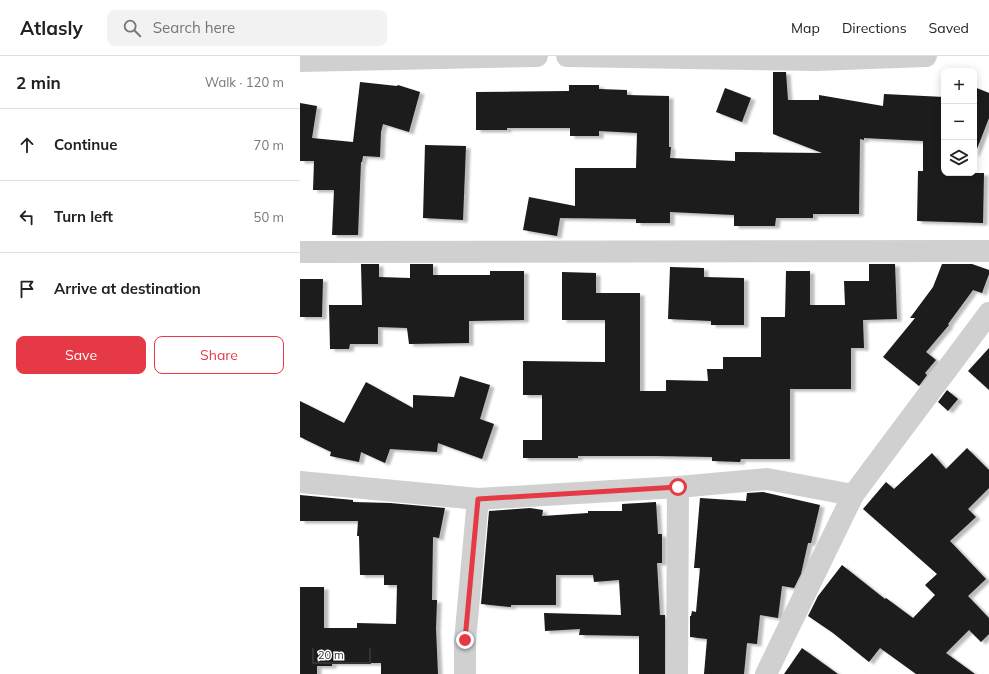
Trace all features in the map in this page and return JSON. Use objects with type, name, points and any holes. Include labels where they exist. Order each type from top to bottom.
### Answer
[{"type":"street","points":[[300,61],[537,56]]},
{"type":"street","points":[[567,56],[817,58],[926,56]]},
{"type":"street","points":[[300,252],[989,251]]},
{"type":"street","points":[[766,674],[853,495],[989,313]]},
{"type":"street","points":[[300,482],[478,499],[678,487],[767,478],[853,495]]},
{"type":"street","points":[[677,674],[678,487]]},
{"type":"street","points":[[465,674],[465,640],[478,499]]},
{"type":"building","points":[[773,72],[786,72],[788,100],[819,100],[819,95],[883,106],[884,94],[941,97],[941,176],[977,176],[977,173],[984,173],[983,223],[917,221],[918,171],[923,171],[923,141],[864,138],[864,140],[860,139],[859,214],[813,214],[813,218],[776,218],[775,226],[734,226],[734,215],[670,212],[670,223],[636,223],[636,219],[560,218],[557,236],[523,230],[529,197],[575,206],[575,168],[636,168],[637,133],[599,131],[599,136],[570,136],[570,128],[507,128],[507,130],[476,130],[476,92],[569,91],[569,85],[599,85],[599,89],[627,90],[627,95],[669,96],[670,158],[735,161],[735,152],[822,153],[773,134]]},
{"type":"building","points":[[360,82],[398,85],[420,92],[409,132],[383,124],[381,132],[380,157],[363,156],[361,162],[358,235],[332,235],[334,190],[313,190],[314,161],[300,161],[300,103],[317,106],[312,138],[353,142]]},
{"type":"building","points":[[725,88],[751,98],[742,122],[716,112]]},
{"type":"building","points":[[977,88],[989,93],[989,118],[977,149]]},
{"type":"building","points":[[425,145],[466,146],[463,220],[423,218]]},
{"type":"building","points":[[361,264],[379,264],[379,277],[410,278],[410,264],[433,264],[433,275],[490,275],[490,271],[524,271],[524,320],[469,321],[469,343],[409,344],[407,328],[378,327],[378,344],[350,344],[349,349],[330,349],[329,305],[362,305]]},
{"type":"building","points":[[869,264],[895,264],[897,319],[863,320],[864,348],[851,348],[851,389],[790,389],[790,459],[741,459],[740,462],[712,461],[712,457],[578,456],[578,458],[523,458],[523,440],[542,440],[542,395],[523,395],[523,361],[605,362],[605,320],[562,320],[562,272],[596,273],[596,293],[640,293],[640,391],[666,391],[666,380],[708,381],[707,369],[723,369],[723,357],[761,357],[761,317],[785,317],[786,271],[810,271],[810,305],[845,305],[844,281],[869,281]]},
{"type":"building","points":[[942,264],[972,264],[989,270],[989,274],[982,293],[973,290],[948,324],[949,325],[926,352],[936,360],[925,373],[927,375],[919,386],[883,357],[915,318],[910,318],[933,287]]},
{"type":"building","points":[[670,267],[704,268],[704,277],[744,278],[744,325],[711,325],[711,321],[668,319]]},
{"type":"building","points":[[300,279],[323,279],[322,317],[300,317]]},
{"type":"building","points":[[989,348],[989,390],[968,371]]},
{"type":"building","points":[[460,376],[490,385],[480,419],[494,424],[482,459],[438,443],[437,452],[390,449],[385,463],[361,452],[359,462],[330,456],[331,452],[300,437],[300,401],[344,423],[366,382],[413,408],[413,395],[454,397]]},
{"type":"building","points":[[947,390],[958,399],[948,411],[938,402]]},
{"type":"building","points":[[967,448],[989,470],[989,488],[968,509],[976,517],[950,541],[986,579],[968,596],[989,618],[989,634],[981,642],[969,630],[946,653],[975,674],[916,674],[880,648],[869,662],[833,633],[808,616],[818,596],[842,565],[885,599],[886,598],[913,618],[935,595],[925,585],[937,574],[863,509],[886,482],[894,489],[932,453],[946,469]]},
{"type":"building","points":[[763,492],[820,505],[811,543],[808,543],[801,574],[794,588],[782,586],[778,618],[760,615],[757,644],[747,643],[744,674],[704,674],[707,639],[690,637],[690,616],[692,611],[696,612],[700,568],[694,568],[700,498],[746,501],[747,493]]},
{"type":"building","points":[[300,495],[353,500],[353,502],[390,503],[445,508],[439,538],[433,537],[432,600],[437,600],[436,629],[438,674],[381,674],[381,663],[332,663],[332,666],[317,666],[317,674],[300,674],[300,587],[324,587],[324,628],[357,628],[357,623],[396,624],[397,585],[384,585],[384,575],[360,575],[359,536],[357,536],[358,521],[300,521]]},
{"type":"building","points":[[656,502],[658,534],[662,534],[662,563],[657,563],[660,615],[665,615],[665,674],[639,674],[639,636],[579,635],[580,629],[545,631],[544,613],[621,615],[619,580],[594,582],[593,575],[556,575],[556,605],[511,605],[511,607],[481,604],[489,511],[530,508],[543,510],[542,516],[588,513],[588,511],[622,511],[622,504]]},
{"type":"building","points":[[802,648],[838,674],[784,674]]},
{"type":"route","points":[[465,640],[478,499],[678,487]]}]
